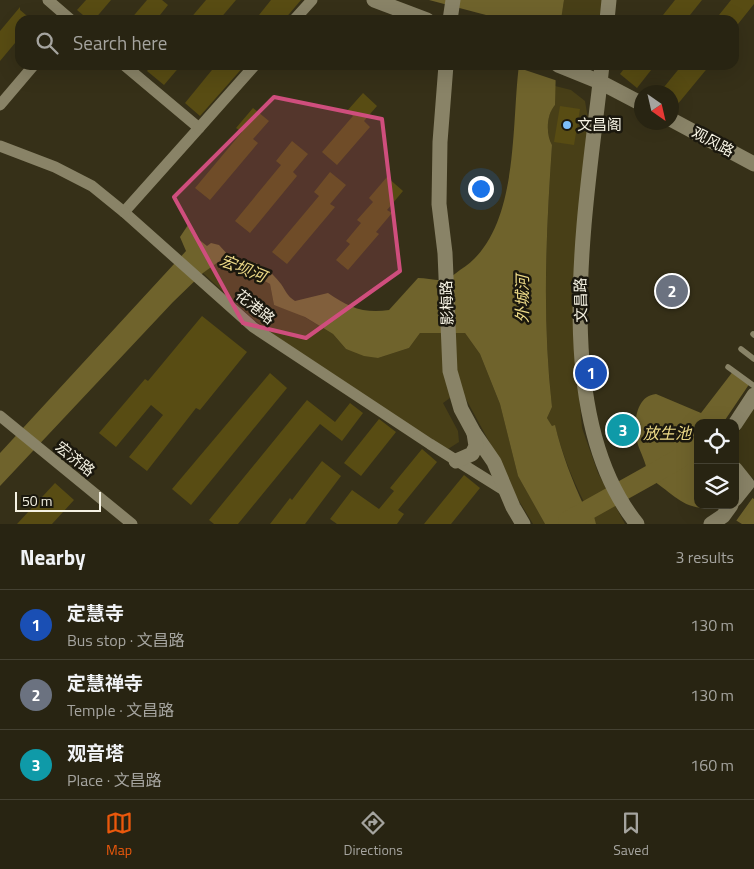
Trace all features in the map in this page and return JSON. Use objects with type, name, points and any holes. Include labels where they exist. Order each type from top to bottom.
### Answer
[{"type":"street","points":[[48,0],[65,15]]},
{"type":"street","points":[[298,15],[312,0]]},
{"type":"street","points":[[374,0],[414,15]]},
{"type":"street","points":[[608,15],[609,0]]},
{"type":"street","points":[[0,105],[30,70]]},
{"type":"street","points":[[130,70],[199,128]]},
{"type":"street","points":[[124,212],[251,70]]},
{"type":"street","name":"影梅路","points":[[446,70],[440,142],[439,195],[445,252],[450,371],[458,401],[474,433],[494,462],[523,524]]},
{"type":"street","points":[[574,70],[634,100]]},
{"type":"street","name":"文昌路","points":[[601,70],[581,246],[580,297],[585,376],[591,422],[603,464],[615,490],[637,524]]},
{"type":"street","name":"观风路","points":[[679,124],[754,164]]},
{"type":"street","name":"花港路","points":[[0,146],[55,167],[92,186],[124,212],[253,327],[456,461],[507,492]]},
{"type":"street","points":[[738,419],[753,389]]},
{"type":"street","name":"宏济路","points":[[0,416],[132,524]]},
{"type":"street","points":[[456,461],[472,454],[476,446],[474,433]]},
{"type":"street","points":[[739,477],[745,490]]},
{"type":"lane","points":[[743,350],[754,359]]},
{"type":"lane","points":[[730,368],[753,389]]},
{"type":"highlighted area","points":[[274,97],[382,119],[400,271],[306,338],[243,323],[174,197]]},
{"type":"shaded area","points":[[564,0],[604,0],[602,15],[562,15]]},
{"type":"shaded area","points":[[555,86],[571,90],[585,101],[588,119],[574,340],[582,428],[598,473],[625,524],[596,524],[572,477],[555,426],[552,426],[547,418],[552,407],[546,309],[548,211],[552,145],[548,125],[550,114],[555,105]]},
{"type":"shaded area","points":[[220,260],[235,265],[270,284],[274,305],[296,312],[333,334],[346,349],[378,358],[409,348],[420,333],[465,333],[480,354],[500,404],[518,476],[545,524],[533,524],[510,486],[503,467],[461,390],[443,403],[458,431],[459,442],[448,449],[326,373],[253,319],[203,273]]},
{"type":"shaded area","points":[[754,408],[754,479],[739,467],[739,431]]},
{"type":"water","points":[[429,0],[564,0],[562,15],[486,15]]},
{"type":"water","points":[[519,70],[556,70],[555,105],[550,114],[548,125],[552,145],[548,211],[546,309],[552,407],[547,418],[552,426],[555,425],[575,486],[584,506],[592,509],[596,524],[545,524],[518,476],[500,404],[480,354],[465,333],[420,333],[409,348],[378,358],[364,356],[346,349],[333,334],[305,317],[274,305],[270,284],[235,265],[221,260],[203,273],[173,302],[0,486],[0,453],[186,251],[180,237],[188,225],[195,231],[192,234],[207,246],[211,243],[219,245],[230,257],[253,262],[264,267],[295,301],[328,293],[349,306],[372,311],[389,310],[418,278],[444,280],[460,270],[479,253],[493,231],[503,205],[513,147]]},
{"type":"water","name":"放生池","points":[[754,344],[754,377],[726,419],[694,419],[694,507],[680,501],[652,480],[637,489],[633,481],[647,472],[636,438],[637,414],[643,400],[656,394],[701,413]]},
{"type":"water","name":"放生池","points":[[739,490],[754,499],[754,524],[742,524],[717,509],[739,509]]},
{"type":"pier","points":[[525,70],[559,70],[558,81]]},
{"type":"pier","points":[[754,342],[754,381],[752,385],[730,371]]},
{"type":"pier","points":[[739,487],[754,496],[736,521],[716,509],[739,509]]},
{"type":"building","points":[[86,0],[111,0],[98,15],[83,15],[77,10]]},
{"type":"building","points":[[147,0],[162,0],[168,5],[160,15],[134,15]]},
{"type":"building","points":[[206,0],[236,0],[223,15],[193,15]]},
{"type":"building","points":[[271,0],[301,0],[288,15],[259,15]]},
{"type":"building","points":[[675,0],[702,0],[690,15],[663,15]]},
{"type":"building","points":[[731,0],[754,0],[754,4],[739,23],[739,15],[719,15]]},
{"type":"building","points":[[20,7],[20,10],[26,15],[15,15],[15,43],[0,61],[0,31]]},
{"type":"building","points":[[148,70],[177,70],[164,85]]},
{"type":"building","points":[[212,70],[241,70],[200,116],[185,103]]},
{"type":"building","points":[[623,70],[651,70],[639,85],[634,86],[620,74]]},
{"type":"building","points":[[678,70],[706,70],[679,103],[679,85],[666,85]]},
{"type":"building","points":[[363,93],[377,106],[364,121],[370,127],[337,165],[322,152],[353,116],[347,111]]},
{"type":"building","name":"文昌阁","points":[[560,106],[580,109],[574,145],[554,142]]},
{"type":"building","points":[[253,108],[269,121],[253,139],[258,143],[210,200],[195,188],[242,132],[236,128]]},
{"type":"building","points":[[292,141],[308,154],[293,172],[297,176],[250,233],[235,221],[281,165],[276,161]]},
{"type":"building","points":[[330,172],[346,185],[330,204],[335,207],[287,264],[272,252],[319,196],[314,192]]},
{"type":"building","points":[[387,177],[403,191],[387,210],[392,213],[376,232],[379,234],[348,270],[336,260],[350,244],[346,241],[361,223],[357,220],[373,202],[369,198]]},
{"type":"building","points":[[202,316],[247,352],[200,410],[196,408],[147,471],[129,457],[163,415],[151,405],[116,447],[99,433],[145,379],[148,381]]},
{"type":"building","points":[[270,373],[287,388],[191,505],[172,489]]},
{"type":"building","points":[[307,400],[335,422],[350,403],[363,413],[342,441],[320,424],[238,524],[214,524],[209,520]]},
{"type":"building","points":[[623,416],[628,417],[634,423],[634,433],[628,439],[623,440],[618,439],[612,433],[611,428],[612,423],[618,417]]},
{"type":"building","points":[[379,419],[396,432],[361,476],[344,463]]},
{"type":"building","points":[[422,449],[437,462],[398,510],[404,514],[397,524],[337,524],[330,519],[352,490],[379,509],[394,491],[390,488]]},
{"type":"building","points":[[322,461],[341,476],[305,524],[270,524],[290,498],[292,500]]},
{"type":"building","points":[[464,475],[480,488],[451,524],[424,524]]},
{"type":"building","points":[[55,483],[74,500],[52,524],[17,524]]},
{"type":"waterway","points":[[568,521],[679,459],[694,440]]},
{"type":"place","name":"文昌阁","points":[[567,125]]},
{"type":"place","name":"定慧禅寺","points":[[672,291]]},
{"type":"place","name":"定慧寺","points":[[591,373]]},
{"type":"place","name":"观音塔","points":[[623,430]]},
{"type":"water label","name":"宏坝河","points":[[243,268]]},
{"type":"water label","name":"外城河","points":[[522,299]]}]
